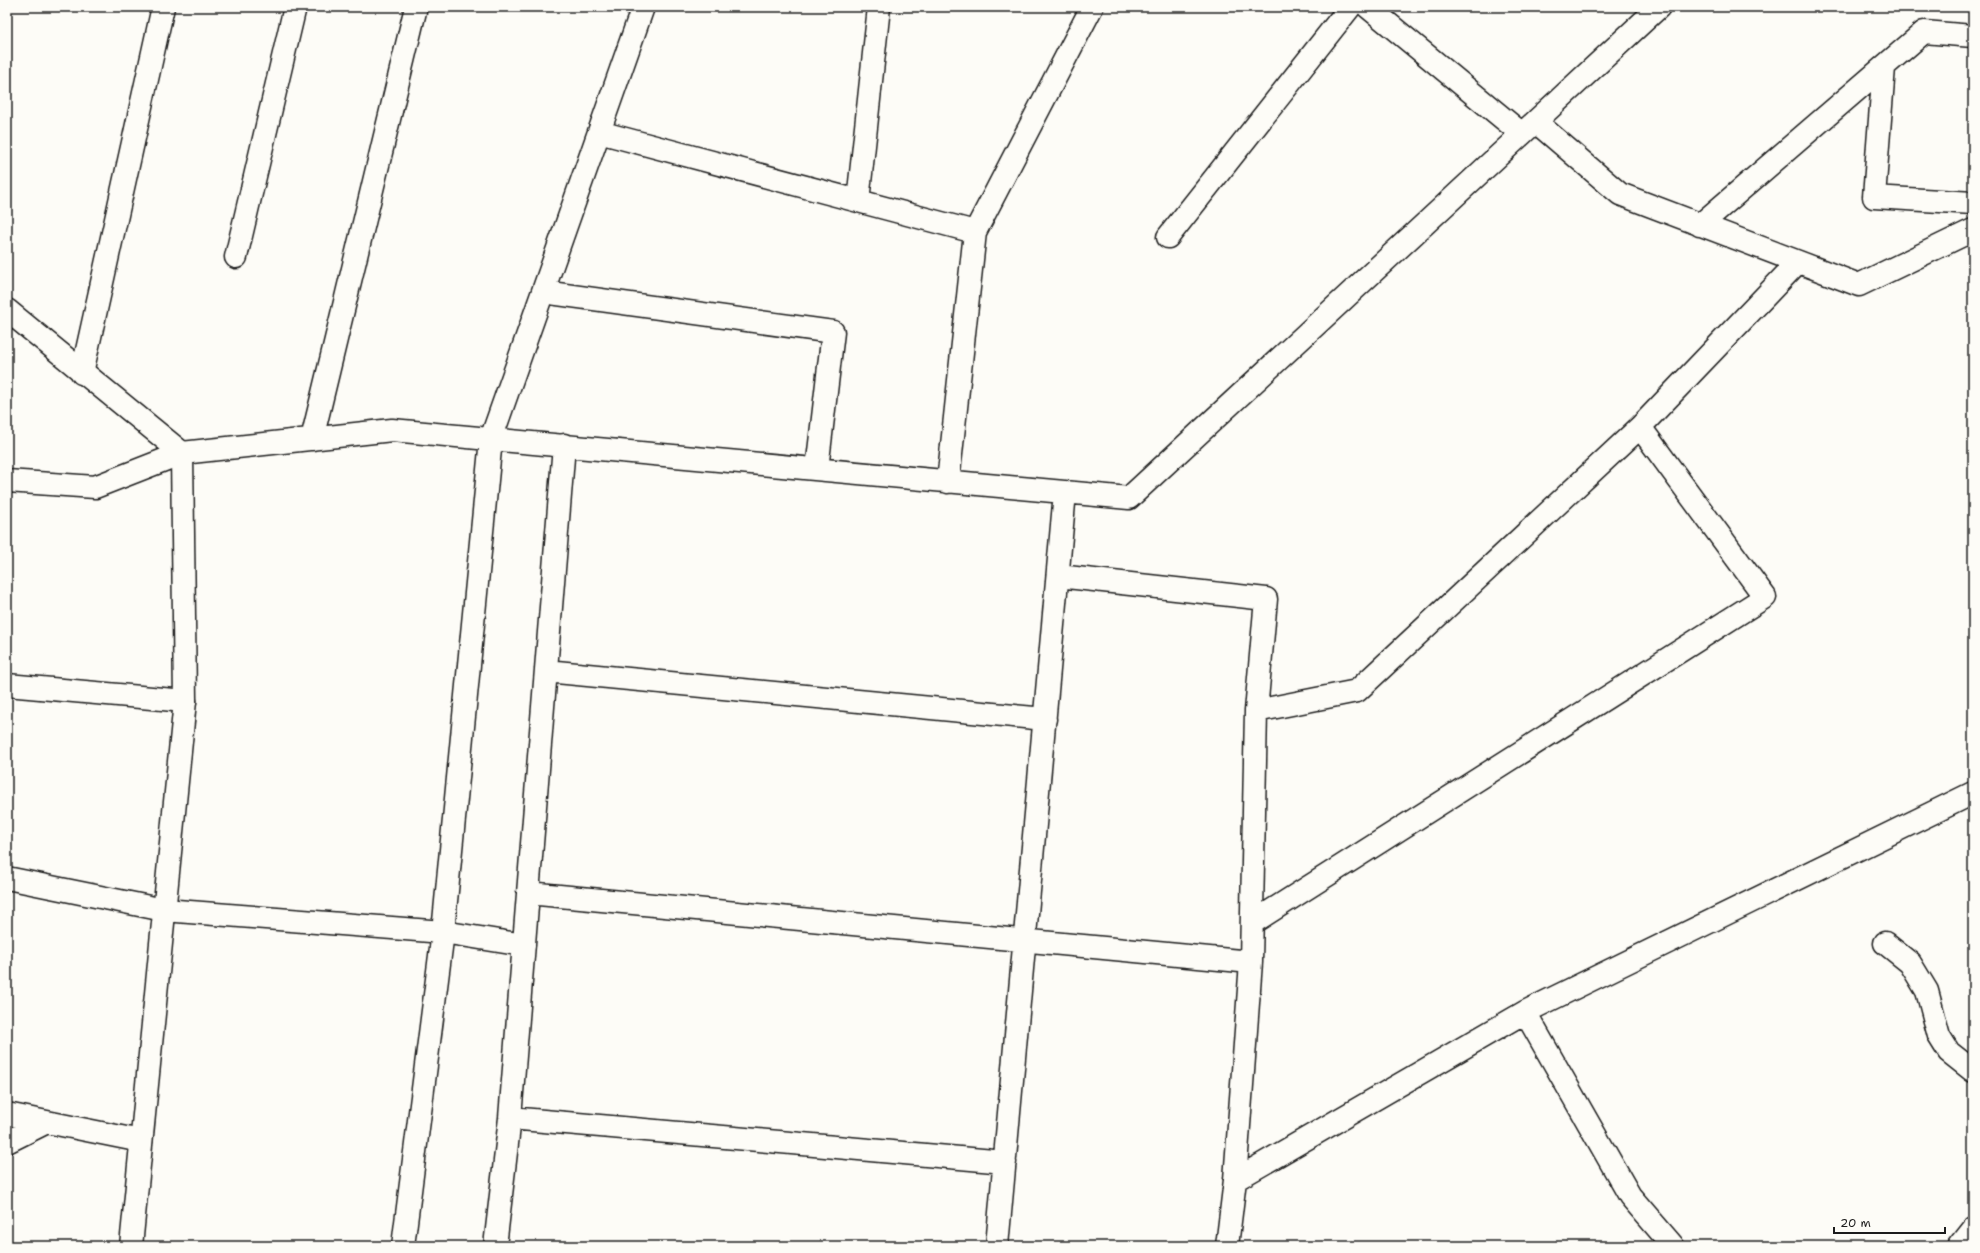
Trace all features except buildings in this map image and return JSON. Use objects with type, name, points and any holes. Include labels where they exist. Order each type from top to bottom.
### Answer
[{"type":"street","points":[[82,373],[162,7]]},
{"type":"street","points":[[236,257],[295,7]]},
{"type":"street","points":[[312,439],[416,7]]},
{"type":"street","points":[[403,1246],[443,932],[491,439],[643,7]]},
{"type":"street","points":[[858,201],[878,7]]},
{"type":"street","points":[[948,482],[975,232],[1092,7]]},
{"type":"street","points":[[1168,237],[1350,7]]},
{"type":"street","points":[[1368,7],[1529,128],[1620,194],[1859,285],[1973,230]]},
{"type":"street","points":[[7,481],[95,488],[182,453],[392,430],[1129,498],[1659,7]]},
{"type":"street","points":[[1700,225],[1924,32],[1973,36]]},
{"type":"street","points":[[1884,66],[1874,197],[1973,203]]},
{"type":"street","points":[[599,132],[975,232]]},
{"type":"street","points":[[1256,711],[1357,691],[1640,427],[1798,262]]},
{"type":"street","points":[[543,292],[833,332],[816,469]]},
{"type":"street","points":[[7,310],[82,373],[182,453]]},
{"type":"street","points":[[1252,923],[1765,597],[1640,427]]},
{"type":"street","points":[[495,1246],[510,1118],[564,445]]},
{"type":"street","points":[[131,1246],[185,701],[182,453]]},
{"type":"street","points":[[997,1246],[1065,492]]},
{"type":"street","points":[[1058,576],[1266,599],[1256,711],[1251,962],[1236,1180],[1227,1246]]},
{"type":"street","points":[[546,671],[1045,719]]},
{"type":"street","points":[[7,685],[185,701]]},
{"type":"street","points":[[1236,1180],[1525,1012],[1973,793]]},
{"type":"street","points":[[7,878],[164,910],[443,932],[524,945]]},
{"type":"street","points":[[528,893],[1251,962]]},
{"type":"street","points":[[1886,943],[1910,963],[1927,991],[1939,1036],[1949,1052],[1973,1070]]},
{"type":"street","points":[[1525,1012],[1630,1196],[1673,1246]]},
{"type":"street","points":[[7,1114],[141,1141]]},
{"type":"street","points":[[510,1118],[1005,1162]]},
{"type":"street","points":[[7,1142],[47,1122]]},
{"type":"street","points":[[1958,1246],[1973,1227]]}]
